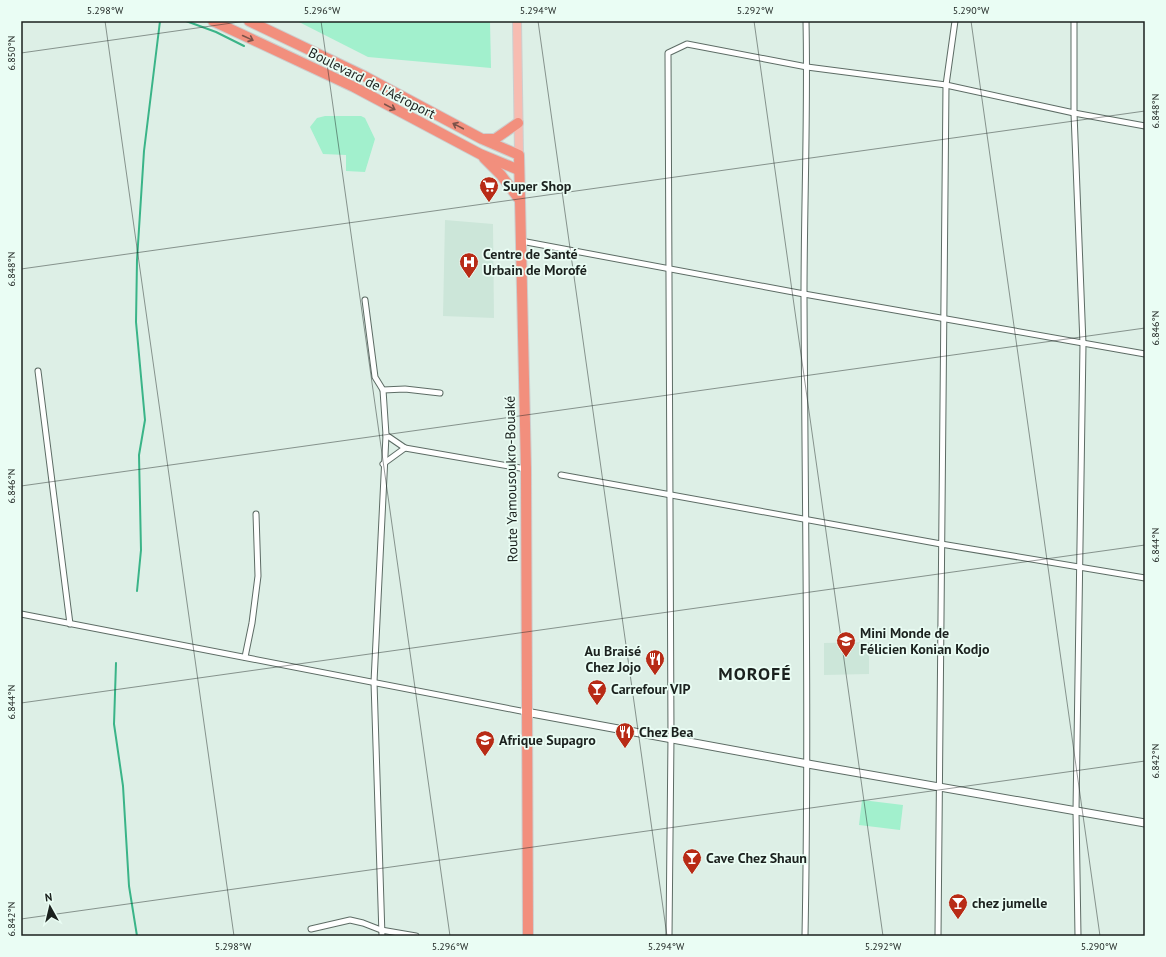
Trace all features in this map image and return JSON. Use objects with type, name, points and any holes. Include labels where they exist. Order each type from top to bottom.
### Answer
[{"type":"highway","name":"Boulevard de l'Aéroport","points":[[213,21],[354,88],[480,154],[519,170]]},
{"type":"highway","name":"Boulevard de l'Aéroport","points":[[249,21],[364,76],[482,138],[519,155]]},
{"type":"highway","points":[[482,138],[495,139],[518,123]]},
{"type":"highway","points":[[480,154],[501,175],[519,200]]},
{"type":"highway","name":"Route Yamousoukro-Bouaké","points":[[519,155],[526,469],[528,936]]},
{"type":"main road","name":"Route Yamousoukro-Bouaké","points":[[517,21],[519,155]]},
{"type":"street","points":[[804,936],[808,764],[804,294],[807,67],[806,21]]},
{"type":"street","points":[[938,936],[946,85],[955,21]]},
{"type":"street","points":[[1074,21],[1074,113],[1083,344],[1078,568],[1076,811],[1078,936]]},
{"type":"street","points":[[668,936],[671,737],[668,52],[687,44],[807,67],[946,85],[1074,113],[1145,126]]},
{"type":"street","points":[[521,240],[804,294],[1145,354]]},
{"type":"street","points":[[365,300],[375,377],[383,390],[386,435],[383,464],[374,682],[382,936]]},
{"type":"street","points":[[38,371],[70,624]]},
{"type":"street","points":[[383,390],[405,389],[440,393]]},
{"type":"street","points":[[386,435],[405,448],[526,469]]},
{"type":"street","points":[[383,464],[405,448]]},
{"type":"street","points":[[561,475],[941,544],[1145,578]]},
{"type":"street","points":[[245,658],[252,623],[258,576],[256,514]]},
{"type":"street","points":[[21,614],[526,712],[671,737],[808,764],[1145,822]]},
{"type":"street","points":[[311,929],[350,920],[382,930],[416,936]]},
{"type":"shaded area","name":"Centre de Santé Urbain de Morofé","points":[[445,220],[493,224],[494,318],[443,316]]},
{"type":"shaded area","name":"Mini Monde de Félicien Konian Kodjo","points":[[869,642],[869,674],[824,675],[824,643]]},
{"type":"green space","points":[[297,21],[490,21],[491,68],[368,57]]},
{"type":"green space","points":[[325,116],[361,116],[365,118],[375,139],[365,172],[346,171],[346,155],[323,154],[310,127],[317,118]]},
{"type":"green space","points":[[862,800],[903,805],[900,830],[859,825]]},
{"type":"waterway","points":[[137,591],[141,550],[139,455],[145,420],[136,322],[137,260],[144,151],[160,21]]},
{"type":"waterway","points":[[186,21],[216,32],[244,46]]},
{"type":"waterway","points":[[116,663],[114,724],[123,786],[129,886],[137,936]]},
{"type":"place","name":"Super Shop","points":[[489,203]]},
{"type":"place","name":"Centre de Santé Urbain de Morofé","points":[[469,279]]},
{"type":"place","name":"Mini Monde de Félicien Konian Kodjo","points":[[846,658]]},
{"type":"place","name":"Au Braisé Chez Jojo","points":[[655,676]]},
{"type":"place","name":"Carrefour VIP","points":[[597,706]]},
{"type":"place","name":"Chez Bea","points":[[625,749]]},
{"type":"place","name":"Afrique Supagro","points":[[485,757]]},
{"type":"place","name":"Cave Chez Shaun","points":[[692,875]]},
{"type":"place","name":"chez jumelle","points":[[958,920]]},
{"type":"district","name":"MOROFÉ","points":[[755,674]]}]
